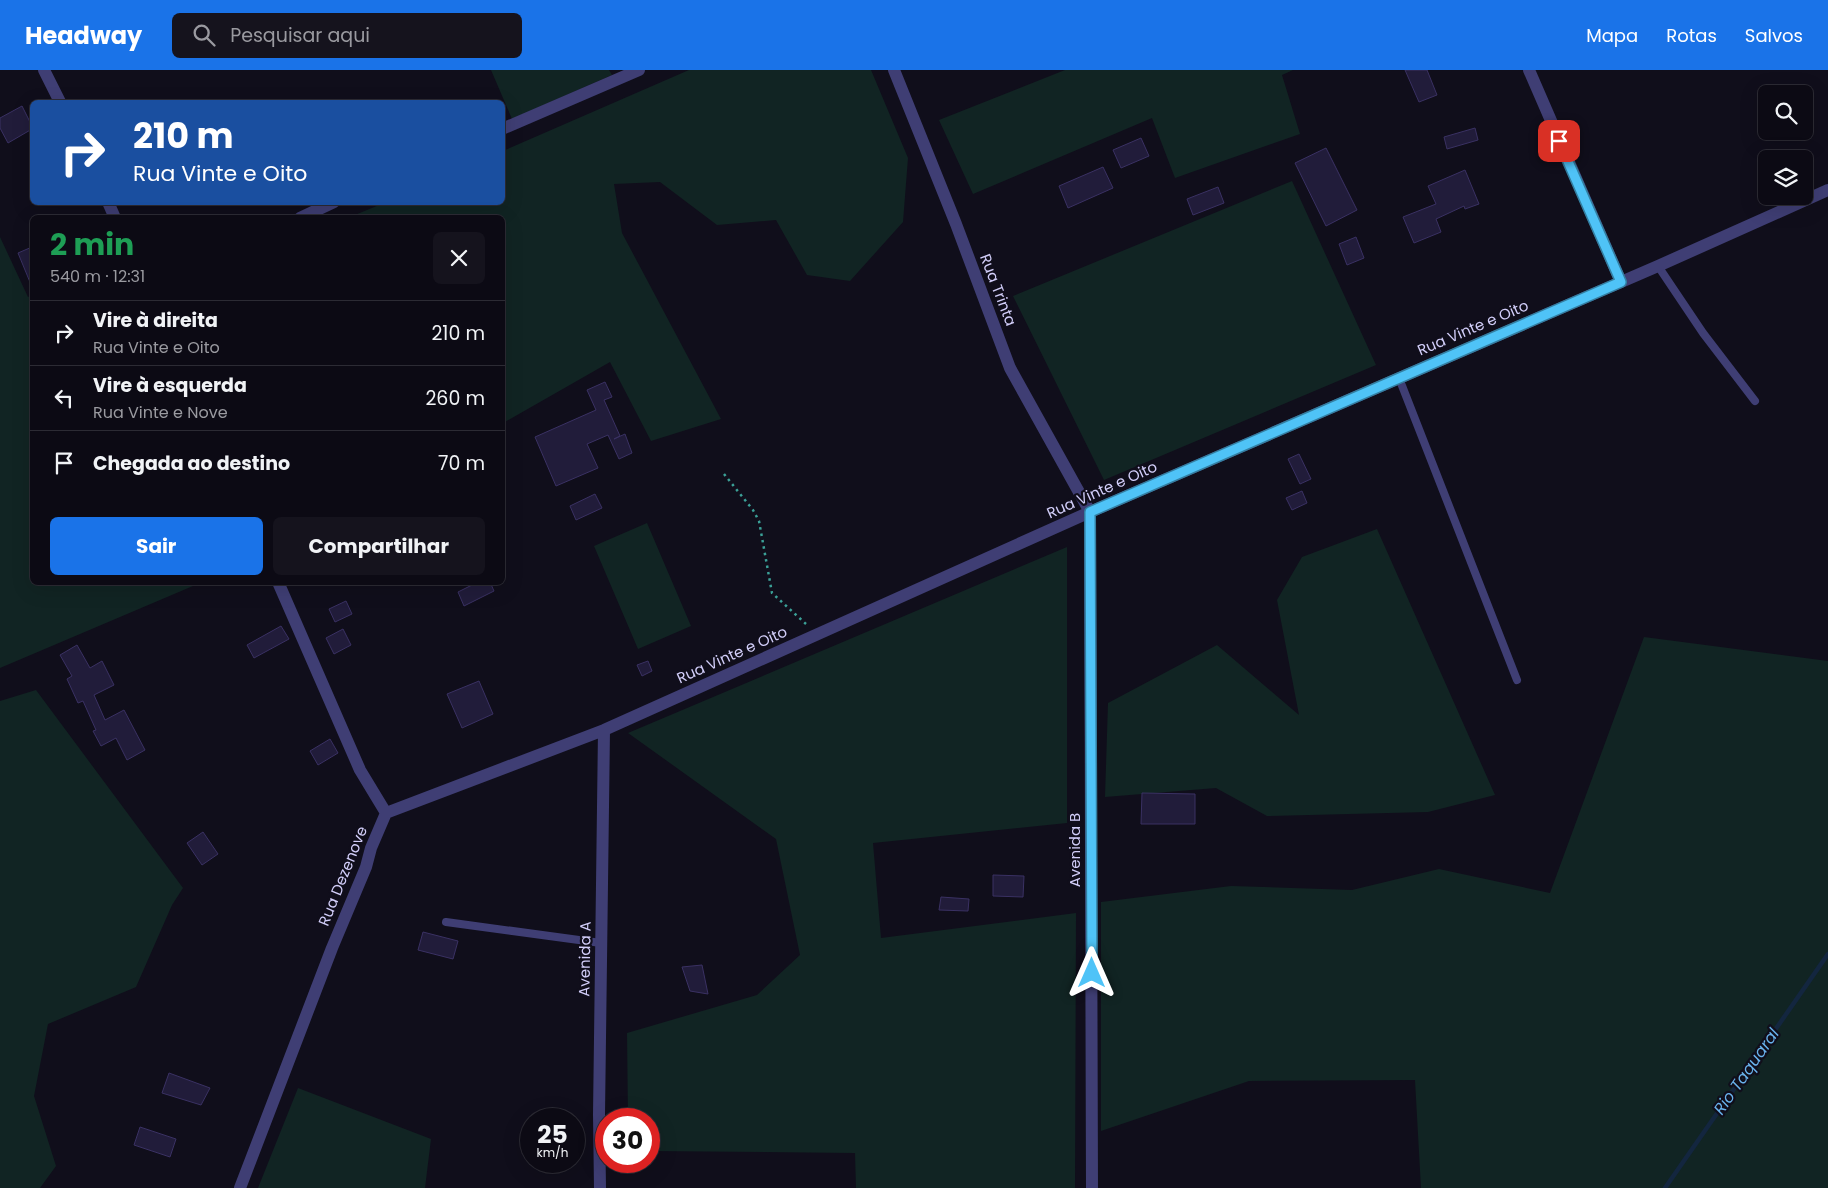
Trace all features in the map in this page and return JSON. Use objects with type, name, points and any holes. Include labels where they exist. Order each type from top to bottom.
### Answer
[{"type":"street","points":[[44,70],[59,100]]},
{"type":"street","points":[[505,128],[638,70]]},
{"type":"street","name":"Rua Trinta","points":[[894,70],[956,224],[1010,368],[1090,512]]},
{"type":"street","points":[[1529,70],[1621,282]]},
{"type":"street","name":"Rua Vinte e Oito","points":[[386,813],[604,730],[1090,512],[1658,266],[1828,190]]},
{"type":"street","points":[[306,215],[328,205]]},
{"type":"street","name":"Avenida B","points":[[1090,512],[1092,1188]]},
{"type":"street","points":[[279,585],[360,770],[386,813]]},
{"type":"street","name":"Avenida A","points":[[600,1188],[604,730]]},
{"type":"street","name":"Rua Dezenove","points":[[240,1188],[386,813]]},
{"type":"lane","points":[[1658,266],[1708,340],[1755,401]]},
{"type":"lane","points":[[1398,378],[1517,680]]},
{"type":"lane","points":[[446,922],[601,943]]},
{"type":"path","points":[[724,474],[753,510],[758,521],[772,593],[805,622],[810,638]]},
{"type":"green space","points":[[491,70],[609,70],[612,75],[512,119]]},
{"type":"green space","points":[[689,70],[871,70],[908,158],[903,222],[850,281],[807,275],[776,220],[717,225],[660,182],[614,184],[622,233],[721,419],[651,441],[610,362],[505,422],[505,215],[355,215],[379,205],[505,205],[505,150]]},
{"type":"green space","points":[[1065,70],[1293,70],[1282,75],[1300,134],[1175,178],[1152,118],[973,194],[939,120]]},
{"type":"green space","points":[[1292,181],[1376,365],[1104,480],[1013,296]]},
{"type":"green space","points":[[0,237],[28,297],[30,296],[30,585],[195,585],[0,668]]},
{"type":"green space","points":[[647,523],[691,626],[638,649],[594,546]]},
{"type":"green space","points":[[1377,529],[1495,795],[1428,812],[1267,816],[1216,788],[1105,797],[1108,703],[1217,645],[1299,715],[1277,600],[1302,557]]},
{"type":"green space","points":[[1067,547],[1067,823],[873,843],[881,938],[1076,913],[1075,1188],[856,1188],[855,1153],[660,1151],[660,1108],[628,1108],[627,1033],[757,995],[800,955],[776,839],[628,733]]},
{"type":"green space","points":[[1644,637],[1828,661],[1828,1188],[1421,1188],[1415,1080],[1249,1081],[1101,1131],[1101,902],[1231,886],[1352,890],[1439,869],[1550,893]]},
{"type":"green space","points":[[36,690],[183,888],[172,905],[136,987],[48,1024],[34,1096],[56,1166],[40,1188],[0,1188],[0,701]]},
{"type":"green space","points":[[298,1088],[431,1139],[425,1188],[258,1188]]},
{"type":"building","points":[[1405,70],[1427,70],[1437,95],[1419,102]]},
{"type":"building","points":[[22,106],[30,122],[30,130],[8,143],[0,128],[0,118]]},
{"type":"building","points":[[1475,128],[1478,140],[1447,149],[1444,137]]},
{"type":"building","points":[[1141,138],[1149,156],[1121,168],[1113,150]]},
{"type":"building","points":[[1326,148],[1357,210],[1326,226],[1295,163]]},
{"type":"building","points":[[1103,167],[1113,188],[1068,208],[1059,186]]},
{"type":"building","points":[[1465,170],[1479,204],[1465,209],[1464,206],[1436,219],[1441,232],[1414,243],[1403,217],[1436,204],[1428,186]]},
{"type":"building","points":[[1218,187],[1224,203],[1193,215],[1187,199]]},
{"type":"building","points":[[1356,237],[1364,258],[1347,265],[1339,244]]},
{"type":"building","points":[[30,248],[30,282],[18,253]]},
{"type":"building","points":[[605,382],[612,397],[604,400],[620,436],[614,439],[625,434],[632,453],[619,459],[608,435],[587,444],[598,468],[556,486],[535,437],[596,410],[587,390]]},
{"type":"building","points":[[1299,454],[1311,479],[1300,484],[1288,459]]},
{"type":"building","points":[[1302,491],[1307,503],[1292,510],[1286,498]]},
{"type":"building","points":[[595,494],[602,508],[576,520],[570,506]]},
{"type":"building","points":[[472,585],[491,585],[494,591],[464,606],[458,592]]},
{"type":"building","points":[[346,601],[352,614],[335,622],[329,609]]},
{"type":"building","points":[[281,626],[289,639],[254,658],[247,645]]},
{"type":"building","points":[[343,629],[351,645],[334,654],[326,638]]},
{"type":"building","points":[[77,645],[90,668],[102,661],[114,685],[94,695],[105,720],[124,710],[145,750],[127,760],[116,738],[101,746],[93,731],[96,730],[83,701],[78,703],[67,679],[72,676],[60,655]]},
{"type":"building","points":[[648,661],[652,671],[642,676],[637,665]]},
{"type":"building","points":[[479,681],[493,714],[462,728],[447,694]]},
{"type":"building","points":[[330,739],[338,753],[318,765],[310,751]]},
{"type":"building","points":[[1142,793],[1195,794],[1195,824],[1141,824]]},
{"type":"building","points":[[203,832],[218,854],[202,865],[187,843]]},
{"type":"building","points":[[993,875],[1024,876],[1023,897],[993,896]]},
{"type":"building","points":[[941,897],[969,899],[968,911],[939,910]]},
{"type":"building","points":[[423,932],[458,941],[453,959],[418,950]]},
{"type":"building","points":[[702,965],[708,994],[690,991],[682,967]]},
{"type":"building","points":[[169,1073],[210,1088],[201,1105],[162,1093]]},
{"type":"building","points":[[140,1127],[176,1139],[170,1157],[134,1145]]},
{"type":"waterway","name":"Rio Taquaral","points":[[1665,1188],[1828,954]]},
{"type":"route","points":[[1092,973],[1090,512],[1621,282],[1559,141]]}]
